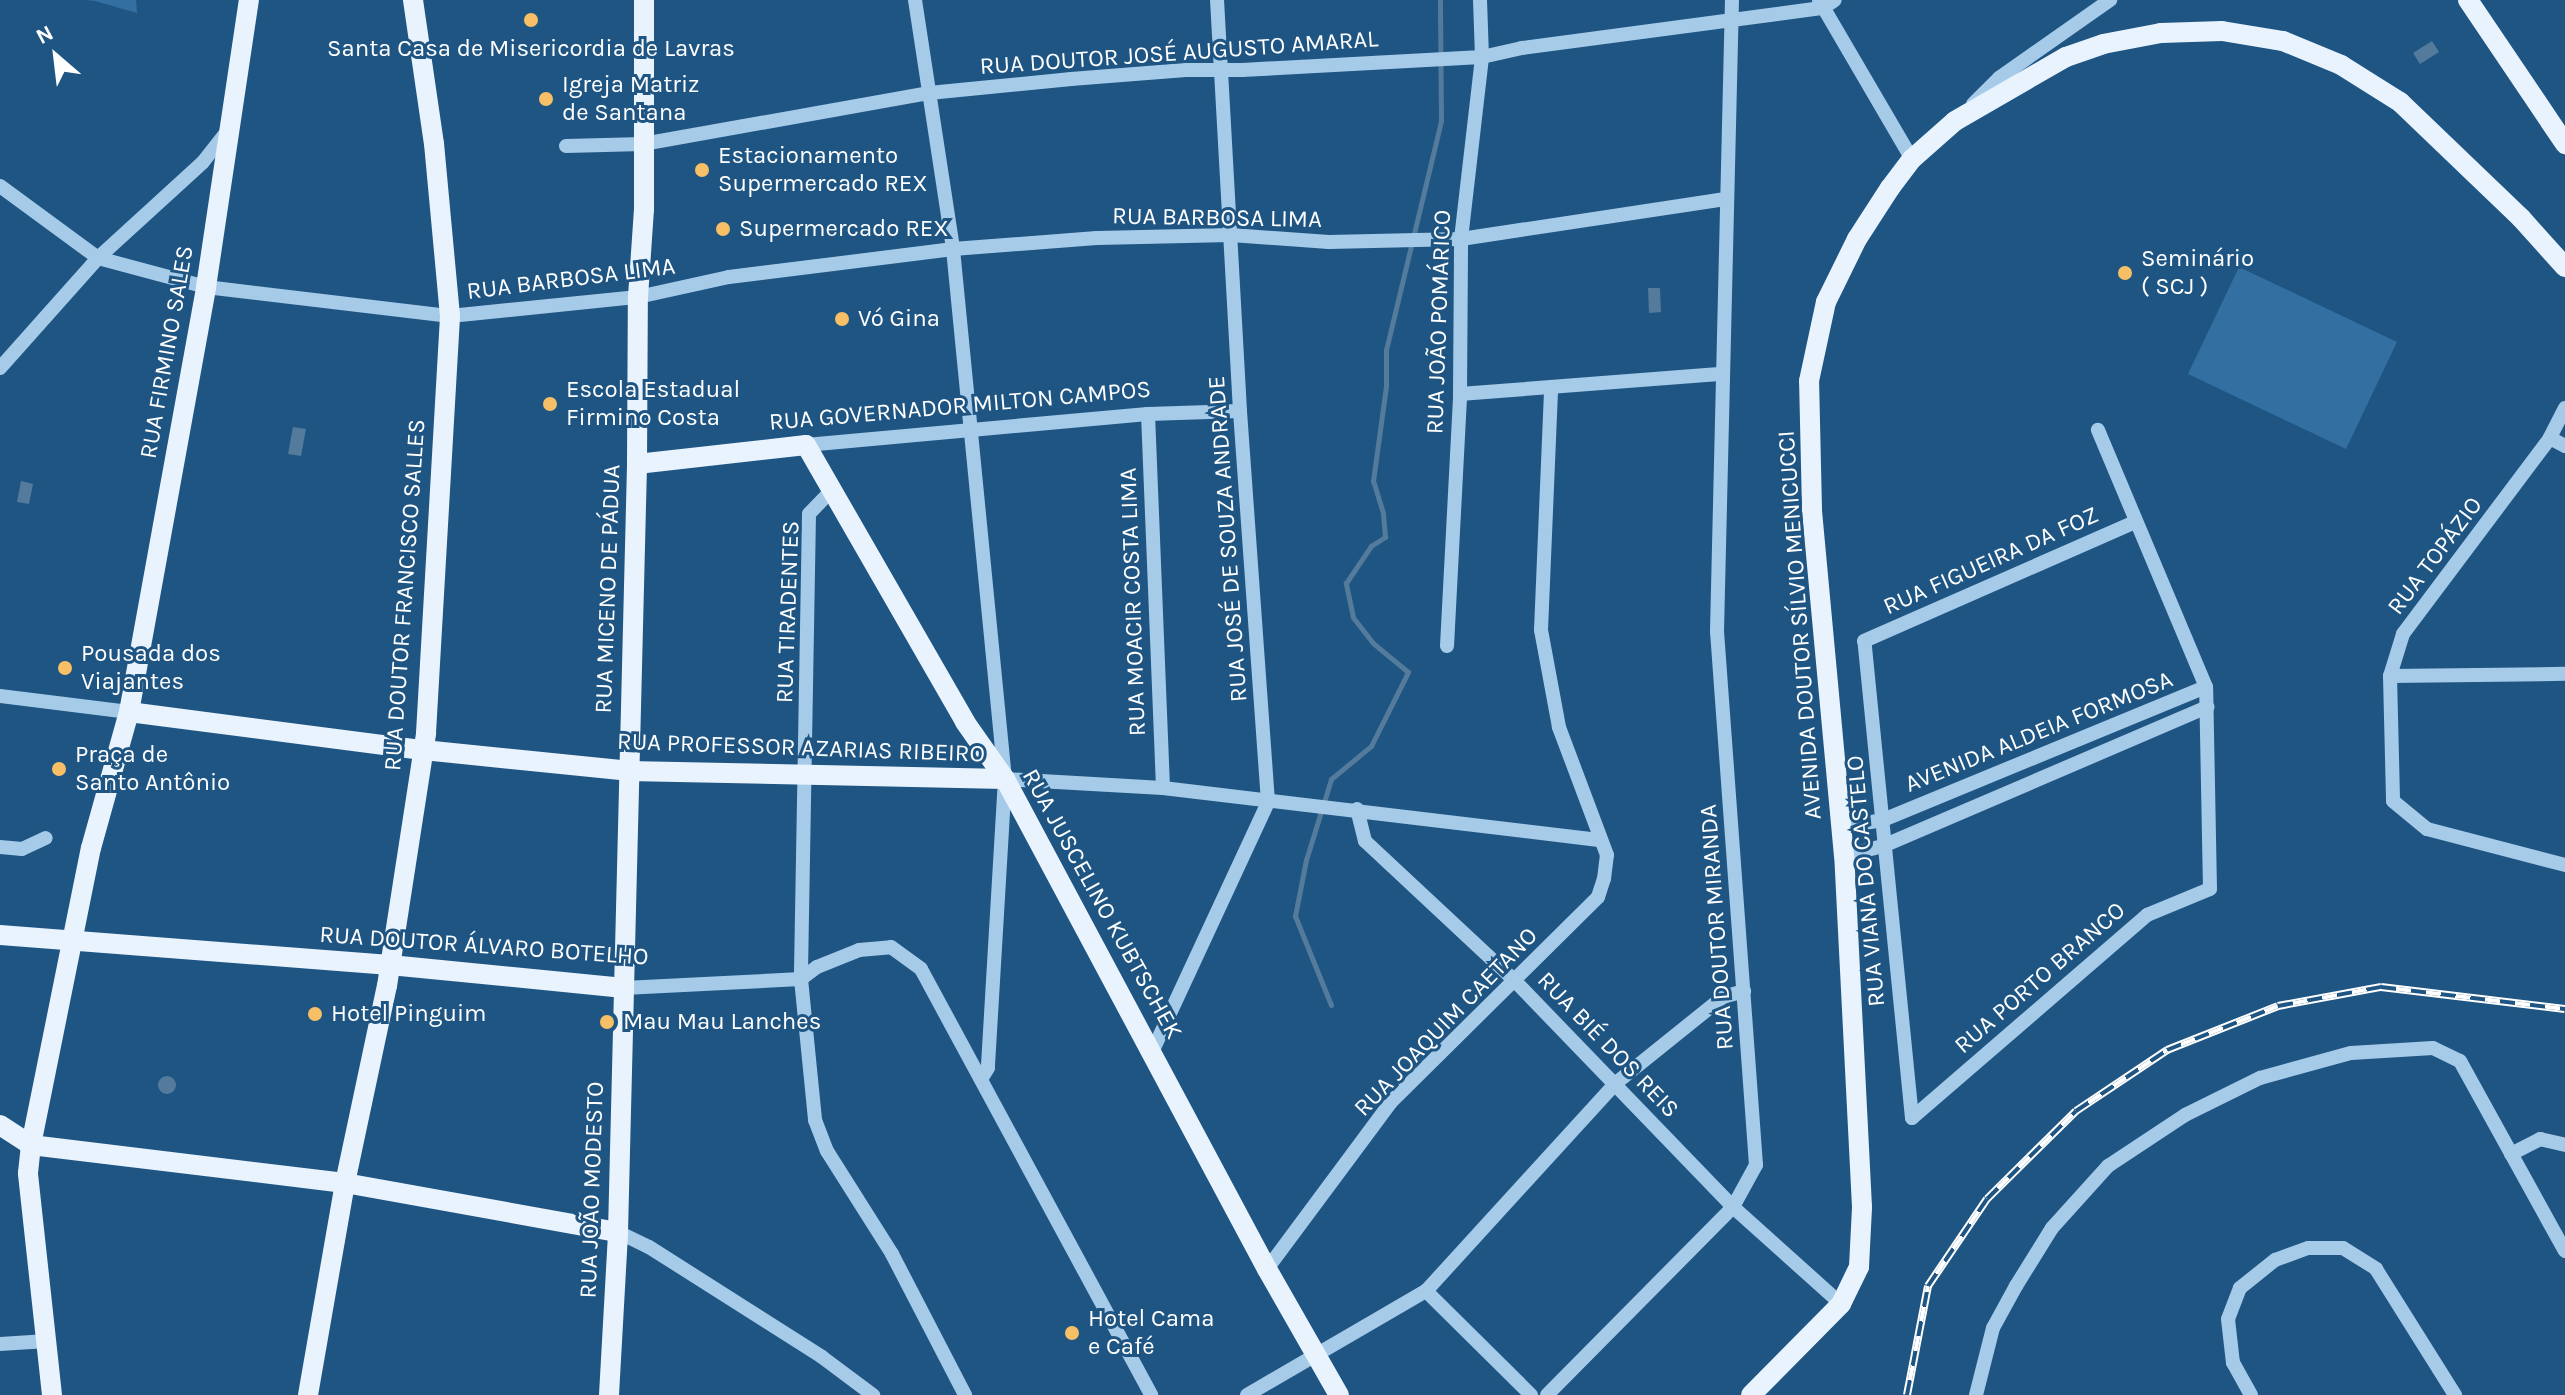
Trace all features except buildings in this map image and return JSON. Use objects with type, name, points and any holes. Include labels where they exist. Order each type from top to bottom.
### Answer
[{"type":"main road","name":"RUA FIRMINO SALES","points":[[52,1395],[28,1173],[31,1145],[91,848],[129,712],[206,287],[249,0]]},
{"type":"main road","name":"RUA MICENO DE PÁDUA","points":[[624,988],[638,297],[644,209],[644,0]]},
{"type":"main road","points":[[2468,0],[2565,144]]},
{"type":"main road","name":"RUA DOUTOR FRANCISCO SALLES","points":[[308,1395],[345,1183],[390,965],[423,750],[450,316],[434,144],[414,1]]},
{"type":"main road","name":"AVENIDA DOUTOR SÍLVIO MENICUCCI","points":[[1751,1395],[1841,1304],[1859,1267],[1862,1207],[1844,856],[1812,510],[1809,381],[1826,302],[1857,239],[1912,159],[1955,121],[2066,57],[2103,44],[2161,33],[2222,31],[2283,41],[2341,65],[2400,102],[2521,218],[2565,267]]},
{"type":"main road","name":"RUA GOVERNADOR MILTON CAMPOS","points":[[637,464],[806,445]]},
{"type":"main road","name":"RUA JUSCELINO KUBTSCHEK","points":[[806,445],[830,492],[965,722],[1005,779],[1153,1050],[1267,1269],[1339,1395]]},
{"type":"main road","name":"RUA PROFESSOR AZARIAS RIBEIRO","points":[[129,712],[423,750],[628,771],[1005,779]]},
{"type":"main road","name":"RUA DOUTOR ÁLVARO BOTELHO","points":[[0,935],[390,965],[624,988]]},
{"type":"main road","name":"RUA JOÃO MODESTO","points":[[609,1395],[618,1232],[624,988]]},
{"type":"main road","points":[[0,1125],[31,1145],[345,1183],[618,1232]]},
{"type":"street","points":[[915,0],[953,249],[1005,779],[988,1068],[981,1079]]},
{"type":"street","name":"RUA JOSÉ DE SOUZA ANDRADE","points":[[1153,1050],[1268,802],[1240,411],[1217,0]]},
{"type":"street","name":"RUA JOÃO POMÁRICO","points":[[1447,646],[1460,394],[1461,239],[1482,57],[1480,0]]},
{"type":"street","name":"RUA DOUTOR MIRANDA","points":[[1547,1395],[1733,1207],[1756,1165],[1717,631],[1729,20],[1732,0]]},
{"type":"street","points":[[1955,121],[1999,78],[2110,0]]},
{"type":"street","points":[[1826,3],[1912,159]]},
{"type":"street","name":"RUA DOUTOR JOSÉ AUGUSTO AMARAL","points":[[566,146],[643,144],[929,93],[1172,71],[1482,57],[1522,48],[1729,20],[1826,3]]},
{"type":"street","points":[[0,368],[98,258],[203,162],[231,126]]},
{"type":"street","points":[[203,162],[214,161],[224,171]]},
{"type":"street","name":"RUA BARBOSA LIMA","points":[[0,186],[98,258],[206,287],[450,316],[638,297],[729,277],[953,249],[1097,238],[1231,235],[1329,242],[1461,239],[1727,199]]},
{"type":"street","points":[[1460,394],[1722,374]]},
{"type":"street","name":"RUA JOAQUIM CAETANO","points":[[1267,1269],[1391,1102],[1598,897],[1607,855],[1559,727],[1541,630],[1551,389]]},
{"type":"street","name":"RUA TOPÁZIO","points":[[2565,408],[2550,438],[2403,634],[2390,676],[2393,801],[2427,829],[2565,865]]},
{"type":"street","name":"RUA GOVERNADOR MILTON CAMPOS","points":[[806,445],[1148,414],[1240,411]]},
{"type":"street","name":"RUA MOACIR COSTA LIMA","points":[[1148,414],[1163,788]]},
{"type":"street","name":"RUA PORTO BRANCO","points":[[1912,1118],[2147,915],[2210,889],[2206,687],[2098,430]]},
{"type":"street","points":[[2550,438],[2565,446]]},
{"type":"street","name":"RUA TIRADENTES","points":[[830,492],[809,514],[801,979],[815,1120],[823,1141],[892,1254],[965,1395]]},
{"type":"street","name":"RUA FIGUEIRA DA FOZ","points":[[1864,641],[2135,522]]},
{"type":"street","name":"RUA VIANA DO CASTELO","points":[[1864,641],[1912,1118]]},
{"type":"street","points":[[2390,676],[2565,674]]},
{"type":"street","name":"AVENIDA ALDEIA FORMOSA","points":[[1842,827],[1883,820],[2206,687]]},
{"type":"street","name":"RUA PROFESSOR AZARIAS RIBEIRO","points":[[0,696],[129,712]]},
{"type":"street","name":"AVENIDA ALDEIA FORMOSA","points":[[1844,856],[1883,846],[2208,707]]},
{"type":"street","points":[[965,722],[980,728],[991,723],[997,711]]},
{"type":"street","points":[[2137,716],[2144,735]]},
{"type":"street","points":[[2076,741],[2084,761]]},
{"type":"street","points":[[1997,773],[2005,794]]},
{"type":"street","name":"RUA PROFESSOR AZARIAS RIBEIRO","points":[[1005,779],[1163,788],[1601,840]]},
{"type":"street","points":[[1931,800],[1939,821]]},
{"type":"street","name":"RUA BIÉ DOS REIS","points":[[1357,809],[1365,841],[1513,979],[1733,1207],[1841,1304]]},
{"type":"street","points":[[1002,837],[1011,826],[1032,829]]},
{"type":"street","points":[[0,847],[22,849],[46,838]]},
{"type":"street","name":"RUA DOUTOR ÁLVARO BOTELHO","points":[[624,988],[801,979],[817,967],[859,950],[891,947],[921,969],[1151,1395]]},
{"type":"street","points":[[1247,1395],[1426,1291],[1616,1083],[1723,997],[1744,991]]},
{"type":"street","points":[[1976,1395],[1993,1328],[2052,1228],[2108,1166],[2185,1115],[2260,1078],[2351,1053],[2433,1048],[2447,1052],[2460,1061],[2565,1251]]},
{"type":"street","points":[[2511,1154],[2540,1139],[2565,1145]]},
{"type":"street","points":[[618,1232],[822,1357],[873,1395]]},
{"type":"street","points":[[2251,1395],[2233,1363],[2228,1319],[2240,1288],[2275,1260],[2308,1248],[2343,1248],[2376,1269],[2455,1395]]},
{"type":"street","points":[[1426,1291],[1531,1395]]},
{"type":"street","points":[[0,1344],[47,1341]]},
{"type":"shaded area","points":[[85,0],[136,0],[137,13],[95,1]]},
{"type":"shaded area","points":[[2432,41],[2439,52],[2420,64],[2413,53]]},
{"type":"shaded area","points":[[2239,267],[2397,342],[2346,449],[2188,374]]},
{"type":"shaded area","points":[[1648,288],[1660,288],[1661,312],[1649,313]]},
{"type":"shaded area","points":[[293,427],[306,429],[301,456],[288,454]]},
{"type":"shaded area","points":[[21,481],[33,484],[29,504],[17,502]]},
{"type":"shaded area","points":[[167,1076],[176,1085],[167,1094],[158,1085]]},
{"type":"waterway","points":[[1331,1005],[1295,916],[1306,860],[1331,779],[1371,746],[1408,672],[1373,643],[1353,617],[1346,583],[1371,546],[1385,537],[1383,513],[1373,481],[1386,386],[1386,350],[1441,121],[1440,0]]},
{"type":"railway","points":[[1907,1395],[1928,1286],[1987,1199],[2076,1111],[2167,1050],[2278,1006],[2381,987],[2565,1009]]},
{"type":"place","name":"Santa Casa de Misericordia de Lavras","points":[[531,20]]},
{"type":"place","name":"Igreja Matriz de Santana","points":[[546,99]]},
{"type":"place","name":"Estacionamento Supermercado REX","points":[[702,170]]},
{"type":"place","name":"Supermercado REX","points":[[723,229]]},
{"type":"place","name":"Seminário ( SCJ )","points":[[2125,273]]},
{"type":"place","name":"Vó Gina","points":[[842,319]]},
{"type":"place","name":"Escola Estadual Firmino Costa","points":[[550,404]]},
{"type":"place","name":"Pousada dos Viajantes","points":[[65,668]]},
{"type":"place","name":"Praça de Santo Antônio","points":[[59,769]]},
{"type":"place","name":"Hotel Pinguim","points":[[315,1014]]},
{"type":"place","name":"Mau Mau Lanches","points":[[607,1022]]},
{"type":"place","name":"Hotel Cama e Café","points":[[1072,1333]]}]
